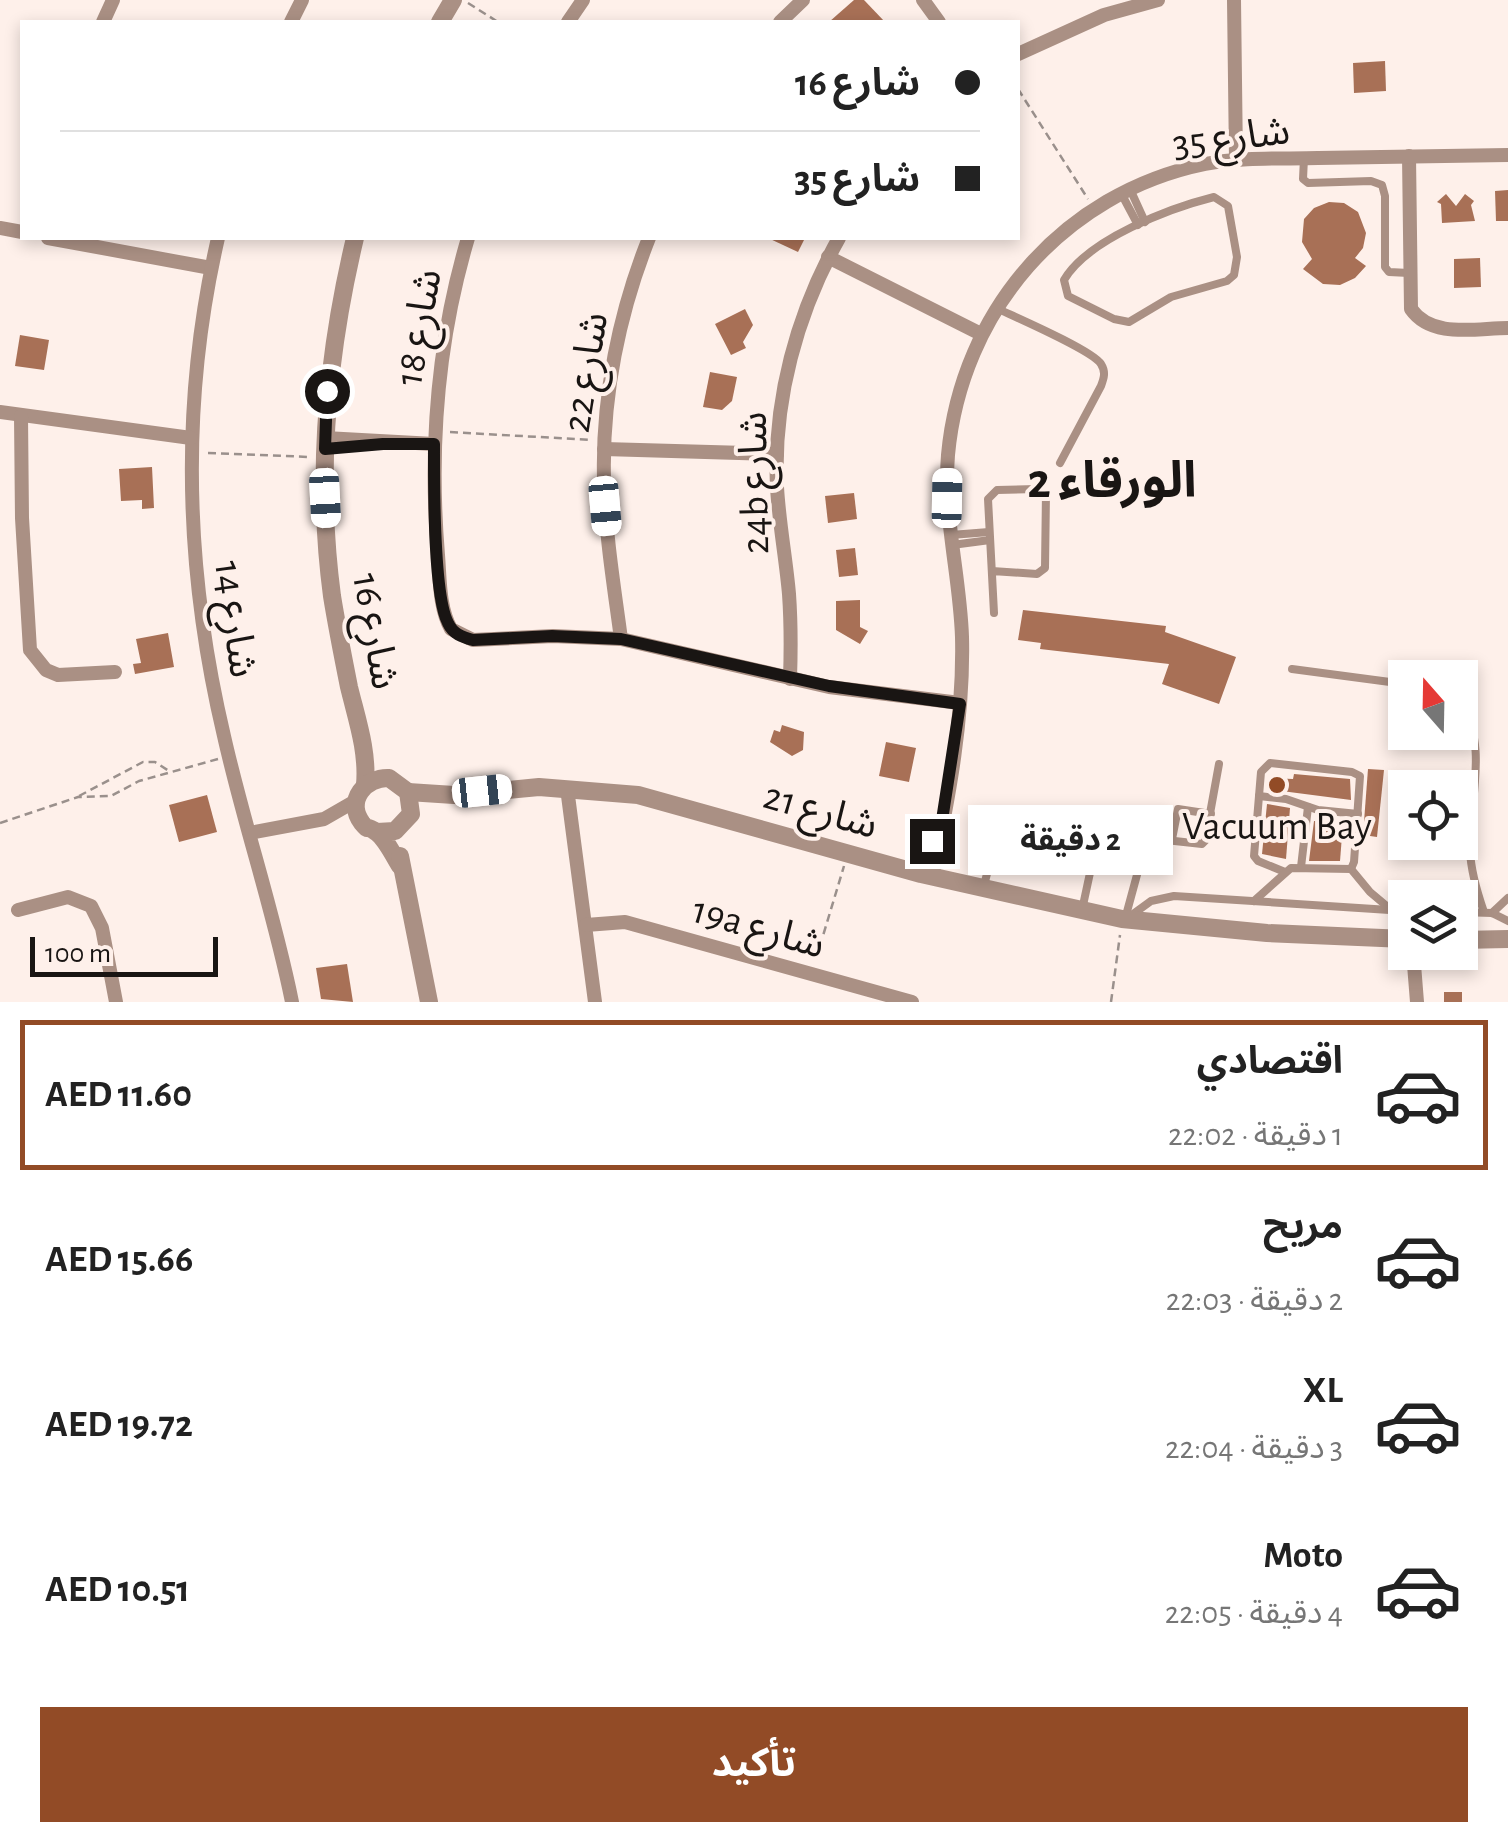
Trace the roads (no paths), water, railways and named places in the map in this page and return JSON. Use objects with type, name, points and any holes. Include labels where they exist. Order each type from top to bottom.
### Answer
[{"type":"street","points":[[782,20],[803,0]]},
{"type":"street","points":[[1020,53],[1104,15],[1158,0]]},
{"type":"street","points":[[1234,0],[1236,160]]},
{"type":"street","name":"شارع 35","points":[[927,876],[942,820],[960,704],[962,633],[948,456],[954,414],[981,334],[996,308],[1040,252],[1094,208],[1179,170],[1236,160],[1508,155]]},
{"type":"street","points":[[1409,156],[1411,309],[1419,321],[1431,328],[1508,328]]},
{"type":"street","points":[[59,240],[212,268]]},
{"type":"street","name":"شارع 14","points":[[218,240],[198,352],[192,445],[198,590],[213,690],[292,1002]]},
{"type":"street","name":"شارع 16","points":[[355,240],[327,391],[325,448],[332,595],[362,738],[361,792]]},
{"type":"street","name":"شارع 18","points":[[468,240],[444,335],[434,438],[435,523],[445,619],[461,637],[485,640],[552,636],[621,639]]},
{"type":"street","name":"شارع 22","points":[[621,639],[605,506],[604,445],[626,305],[647,240]]},
{"type":"street","name":"24b شارع","points":[[790,679],[791,624],[778,503],[782,401],[792,349],[808,298],[838,240]]},
{"type":"street","points":[[828,257],[981,334]]},
{"type":"street","points":[[0,412],[192,445]]},
{"type":"street","points":[[21,416],[30,650],[46,670],[58,675],[115,672]]},
{"type":"street","points":[[325,448],[434,438]]},
{"type":"street","points":[[604,445],[777,454]]},
{"type":"street","points":[[621,639],[790,679],[960,704]]},
{"type":"street","name":"شارع 16","points":[[362,738],[389,778]]},
{"type":"street","points":[[251,837],[324,819],[372,780],[389,778],[401,784],[408,792],[400,866],[429,1002]]},
{"type":"street","name":"شارع 21","points":[[408,792],[454,795],[511,788],[572,788],[673,803],[927,876],[1124,919],[1266,933],[1388,938]]},
{"type":"street","points":[[572,788],[574,843],[595,1002]]},
{"type":"street","points":[[361,792],[356,808],[400,866]]},
{"type":"street","name":"شارع 21","points":[[407,820],[454,795]]},
{"type":"street","points":[[324,819],[386,833],[407,820]]},
{"type":"street","points":[[18,910],[68,897],[91,906],[102,928],[116,1002]]},
{"type":"street","name":"19a شارع","points":[[586,925],[625,922],[912,1002]]},
{"type":"street","points":[[1478,940],[1508,939]]},
{"type":"street","points":[[1415,970],[1417,999]]},
{"type":"street","points":[[1417,999],[1420,970]]},
{"type":"lane","points":[[1304,158],[1303,179],[1308,183],[1371,181],[1382,185],[1386,196],[1385,267],[1389,272],[1409,273]]},
{"type":"lane","points":[[1125,191],[1141,224]]},
{"type":"lane","points":[[1208,199],[1222,199],[1230,212],[1237,256],[1234,275],[1227,281],[1171,297],[1129,322],[1114,320],[1068,296],[1064,289],[1068,272],[1141,224],[1208,199]]},
{"type":"lane","points":[[996,308],[1089,354],[1103,368],[1100,386],[1060,463]]},
{"type":"lane","points":[[992,570],[1037,574],[1045,568],[1046,492],[1004,490],[988,499],[994,614]]},
{"type":"lane","points":[[952,540],[989,536]]},
{"type":"lane","points":[[1292,669],[1388,682]]},
{"type":"lane","points":[[1473,750],[1470,852],[1475,884],[1488,913]]},
{"type":"lane","points":[[1124,919],[1144,841],[1151,836],[1204,843],[1219,764]]},
{"type":"lane","points":[[1285,872],[1258,862],[1254,856],[1261,772],[1270,764],[1352,772],[1362,780],[1354,862],[1350,869]]},
{"type":"lane","points":[[1259,796],[1286,799],[1308,808],[1358,814]]},
{"type":"lane","points":[[1301,867],[1308,808]]},
{"type":"lane","points":[[1172,838],[1178,809],[1211,814]]},
{"type":"lane","points":[[982,890],[1002,817],[1015,814],[1095,834],[1082,910]]},
{"type":"lane","points":[[1252,902],[1271,889],[1285,872],[1301,867],[1350,869],[1388,907]]},
{"type":"lane","points":[[1124,919],[1162,897],[1388,910]]},
{"type":"lane","points":[[1488,913],[1508,898]]},
{"type":"lane","points":[[1478,913],[1508,920]]},
{"type":"place","name":"Vacuum Bay","points":[[1277,785]]},
{"type":"district","name":"الورقاء 2","points":[[1112,479]]}]
